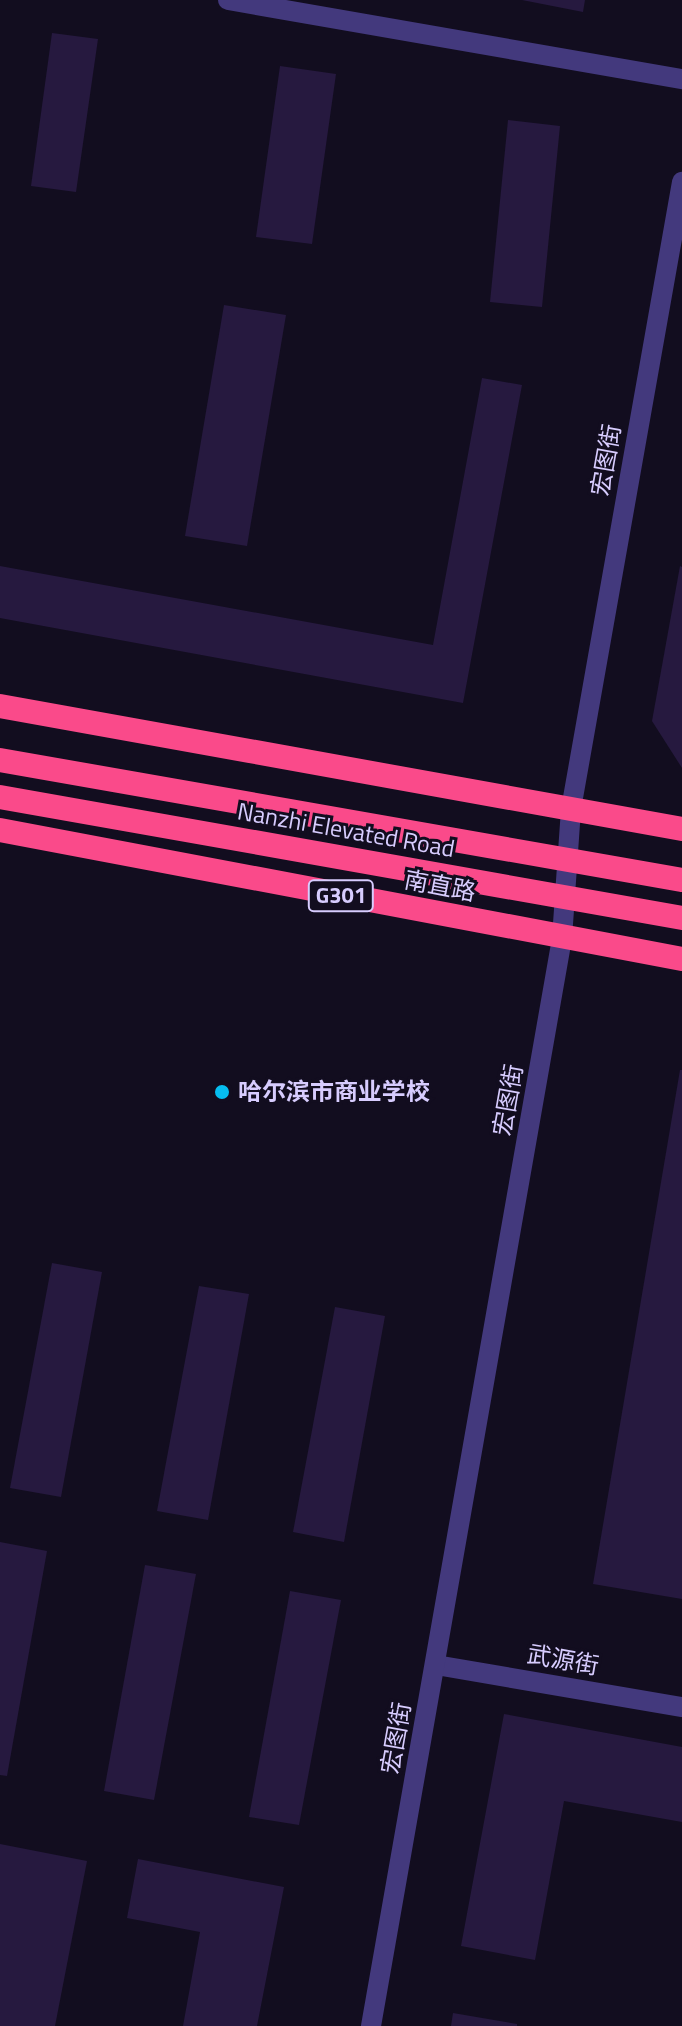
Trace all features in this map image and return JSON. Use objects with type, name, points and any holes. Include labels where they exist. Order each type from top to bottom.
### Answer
[{"type":"highway","points":[[0,706],[682,829]]},
{"type":"highway","name":"Nanzhi Elevated Road","points":[[0,760],[682,880]]},
{"type":"highway","name":"Nanzhi Elevated Road","points":[[0,797],[682,918]]},
{"type":"highway","name":"南直路","points":[[0,830],[682,959]]},
{"type":"street","points":[[228,0],[682,79]]},
{"type":"street","name":"宏图街","points":[[371,2026],[562,938],[571,809],[682,182]]},
{"type":"street","name":"武源街","points":[[436,1665],[682,1707]]},
{"type":"building","points":[[522,0],[585,0],[583,12]]},
{"type":"building","points":[[52,33],[98,39],[76,192],[31,186]]},
{"type":"building","points":[[280,66],[336,74],[312,244],[256,237]]},
{"type":"building","points":[[508,120],[560,126],[542,307],[490,302]]},
{"type":"building","points":[[224,305],[286,315],[247,546],[185,536]]},
{"type":"building","points":[[482,378],[522,385],[463,703],[0,618],[0,566],[433,645]]},
{"type":"building","points":[[682,567],[682,768],[652,721]]},
{"type":"building","points":[[682,1070],[682,1599],[593,1584]]},
{"type":"building","points":[[52,1263],[102,1272],[61,1497],[10,1488]]},
{"type":"building","points":[[199,1286],[249,1294],[208,1520],[157,1511]]},
{"type":"building","points":[[335,1307],[385,1316],[344,1542],[293,1532]]},
{"type":"building","points":[[0,1542],[47,1551],[7,1776],[0,1775]]},
{"type":"building","points":[[145,1565],[196,1574],[154,1800],[104,1791]]},
{"type":"building","points":[[290,1591],[341,1600],[299,1825],[249,1817]]},
{"type":"building","points":[[504,1714],[682,1747],[682,1822],[564,1801],[535,1960],[461,1946]]},
{"type":"building","points":[[0,1844],[87,1861],[55,2026],[0,2026]]},
{"type":"building","points":[[138,1859],[284,1887],[257,2026],[183,2026],[200,1932],[127,1918]]},
{"type":"building","points":[[453,2013],[517,2024],[517,2026],[451,2026]]},
{"type":"place","name":"哈尔滨市商业学校","points":[[222,1092]]}]
